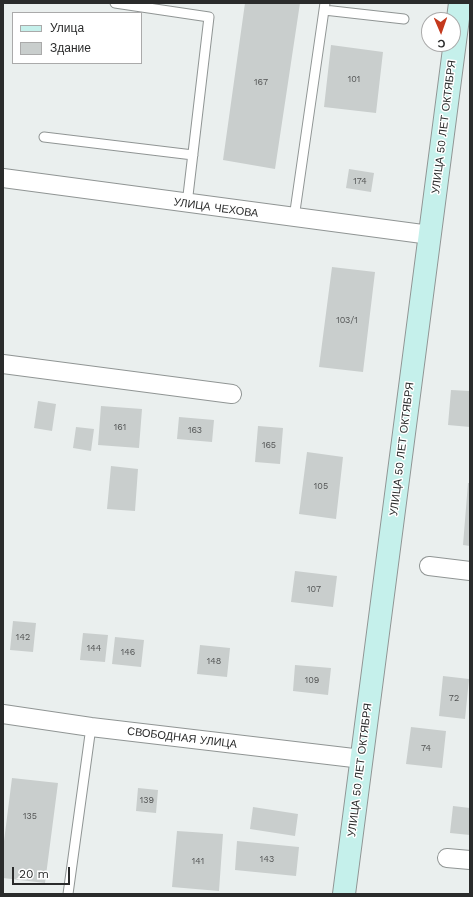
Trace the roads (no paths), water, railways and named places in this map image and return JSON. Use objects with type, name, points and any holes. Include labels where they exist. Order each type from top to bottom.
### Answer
[{"type":"main road","name":"УЛИЦА 50 ЛЕТ ОКТЯБРЯ","points":[[344,894],[460,3]]},
{"type":"street","name":"УЛИЦА ЧЕХОВА","points":[[3,178],[430,236]]},
{"type":"street","points":[[3,364],[232,394]]},
{"type":"street","points":[[429,566],[470,571]]},
{"type":"street","name":"СВОБОДНАЯ УЛИЦА","points":[[3,714],[91,727],[362,759]]},
{"type":"street","points":[[447,858],[470,860]]},
{"type":"lane","points":[[115,3],[209,17],[187,204]]},
{"type":"lane","points":[[294,218],[324,6],[404,20]]},
{"type":"lane","points":[[44,137],[193,155]]},
{"type":"lane","points":[[68,894],[91,727]]}]
